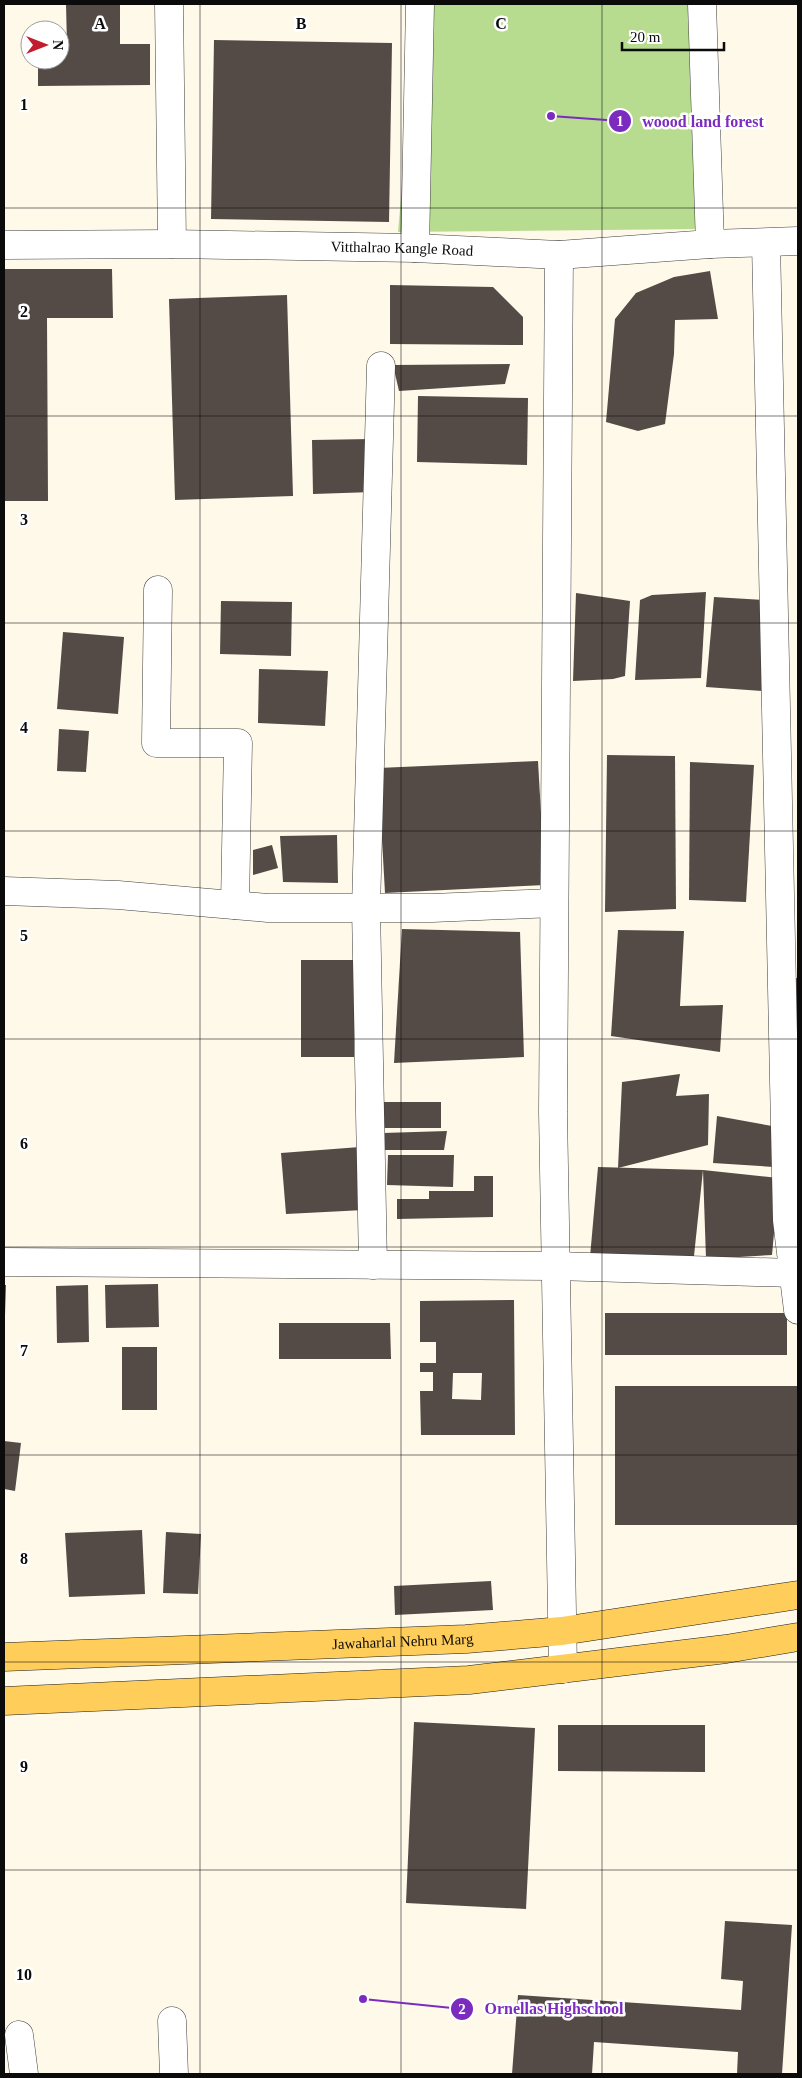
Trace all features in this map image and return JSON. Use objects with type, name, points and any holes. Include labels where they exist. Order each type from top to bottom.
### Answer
[{"type":"main road","name":"Jawaharlal Nehru Marg","points":[[4,1657],[456,1639],[562,1631],[798,1595]]},
{"type":"main road","points":[[4,1701],[469,1680],[726,1649],[798,1637]]},
{"type":"street","points":[[168,4],[172,244]]},
{"type":"street","points":[[415,248],[420,4]]},
{"type":"street","points":[[702,4],[710,244]]},
{"type":"street","name":"Vitthalrao Kangle Road","points":[[4,245],[172,244],[415,248],[558,255],[710,244],[798,241]]},
{"type":"street","points":[[766,243],[787,1220],[798,1310]]},
{"type":"street","points":[[558,255],[554,903],[555,1266],[563,1669]]},
{"type":"street","points":[[373,1265],[366,908],[380,366]]},
{"type":"street","points":[[158,590],[156,743],[238,743],[235,905]]},
{"type":"street","points":[[4,891],[118,895],[268,908],[366,908],[554,903]]},
{"type":"street","points":[[4,1262],[555,1266],[792,1273]]},
{"type":"street","points":[[172,2021],[174,2074]]},
{"type":"street","points":[[19,2035],[24,2074]]},
{"type":"green space","points":[[418,4],[691,4],[699,229],[398,232]]},
{"type":"building","points":[[66,4],[120,4],[120,44],[150,44],[150,85],[38,86],[38,70],[70,70],[70,20],[66,20]]},
{"type":"building","points":[[214,40],[392,43],[389,222],[211,219]]},
{"type":"building","points":[[4,269],[112,269],[113,318],[47,318],[48,501],[4,501]]},
{"type":"building","points":[[710,271],[718,319],[675,320],[674,354],[665,424],[638,431],[606,422],[615,319],[636,293],[674,277]]},
{"type":"building","points":[[390,285],[493,287],[523,317],[523,345],[390,344]]},
{"type":"building","points":[[287,295],[293,496],[175,500],[169,299]]},
{"type":"building","points":[[510,364],[505,384],[399,391],[393,365]]},
{"type":"building","points":[[418,396],[528,398],[527,465],[417,462]]},
{"type":"building","points":[[371,439],[373,492],[313,494],[312,440]]},
{"type":"building","points":[[706,592],[701,678],[635,680],[640,600],[652,595]]},
{"type":"building","points":[[576,593],[630,601],[625,676],[613,679],[573,681]]},
{"type":"building","points":[[714,597],[765,600],[762,691],[706,687]]},
{"type":"building","points":[[221,601],[292,602],[291,656],[220,654]]},
{"type":"building","points":[[63,632],[124,637],[118,714],[57,709]]},
{"type":"building","points":[[259,669],[328,671],[325,726],[258,723]]},
{"type":"building","points":[[59,729],[89,731],[86,772],[57,771]]},
{"type":"building","points":[[607,755],[675,756],[676,909],[605,912]]},
{"type":"building","points":[[538,761],[545,885],[385,893],[378,768]]},
{"type":"building","points":[[690,762],[754,765],[746,902],[689,900]]},
{"type":"building","points":[[337,835],[338,883],[283,882],[280,836]]},
{"type":"building","points":[[272,845],[278,868],[253,875],[253,850]]},
{"type":"building","points":[[402,929],[520,932],[524,1057],[394,1063]]},
{"type":"building","points":[[618,930],[684,931],[680,1006],[723,1005],[720,1052],[611,1036]]},
{"type":"building","points":[[301,960],[354,960],[354,1057],[301,1057]]},
{"type":"building","points":[[794,978],[798,978],[798,1035],[797,1035]]},
{"type":"building","points":[[680,1074],[676,1096],[709,1094],[708,1145],[618,1168],[622,1082]]},
{"type":"building","points":[[384,1102],[441,1102],[441,1128],[384,1128]]},
{"type":"building","points":[[717,1116],[772,1126],[774,1167],[713,1163]]},
{"type":"building","points":[[447,1131],[444,1150],[382,1150],[383,1133]]},
{"type":"building","points":[[360,1147],[364,1210],[286,1214],[281,1153]]},
{"type":"building","points":[[388,1155],[454,1155],[453,1187],[387,1185]]},
{"type":"building","points":[[598,1167],[703,1170],[694,1256],[590,1257]]},
{"type":"building","points":[[703,1170],[779,1178],[772,1255],[706,1259]]},
{"type":"building","points":[[474,1176],[493,1176],[493,1217],[397,1219],[397,1199],[429,1199],[429,1191],[474,1191]]},
{"type":"building","points":[[158,1284],[159,1327],[106,1328],[105,1285]]},
{"type":"building","points":[[4,1285],[6,1285],[5,1315],[4,1315]]},
{"type":"building","points":[[88,1285],[89,1342],[57,1343],[56,1286]]},
{"type":"building","points":[[514,1300],[515,1435],[421,1435],[420,1391],[433,1391],[433,1372],[420,1372],[420,1363],[436,1363],[436,1342],[420,1342],[420,1301]],"holes":[[[453,1373],[482,1373],[481,1400],[452,1399]]]},
{"type":"building","points":[[605,1313],[787,1313],[787,1355],[605,1355]]},
{"type":"building","points":[[279,1323],[390,1323],[391,1359],[279,1359]]},
{"type":"building","points":[[122,1347],[157,1347],[157,1410],[122,1410]]},
{"type":"building","points":[[615,1386],[798,1386],[798,1525],[615,1525]]},
{"type":"building","points":[[4,1441],[21,1443],[15,1491],[4,1489]]},
{"type":"building","points":[[142,1530],[145,1594],[69,1597],[65,1533]]},
{"type":"building","points":[[166,1532],[201,1534],[198,1594],[163,1593]]},
{"type":"building","points":[[491,1581],[493,1610],[395,1615],[394,1586]]},
{"type":"building","points":[[414,1722],[535,1728],[526,1909],[406,1903]]},
{"type":"building","points":[[558,1725],[705,1725],[705,1772],[558,1771]]},
{"type":"building","points":[[725,1921],[792,1925],[782,2074],[737,2074],[738,2052],[594,2042],[592,2074],[512,2074],[518,1995],[741,2010],[743,1981],[721,1979]]},
{"type":"place","name":"woood land forest","points":[[551,116]]},
{"type":"place","name":"Ornellas Highschool","points":[[363,1999]]}]
